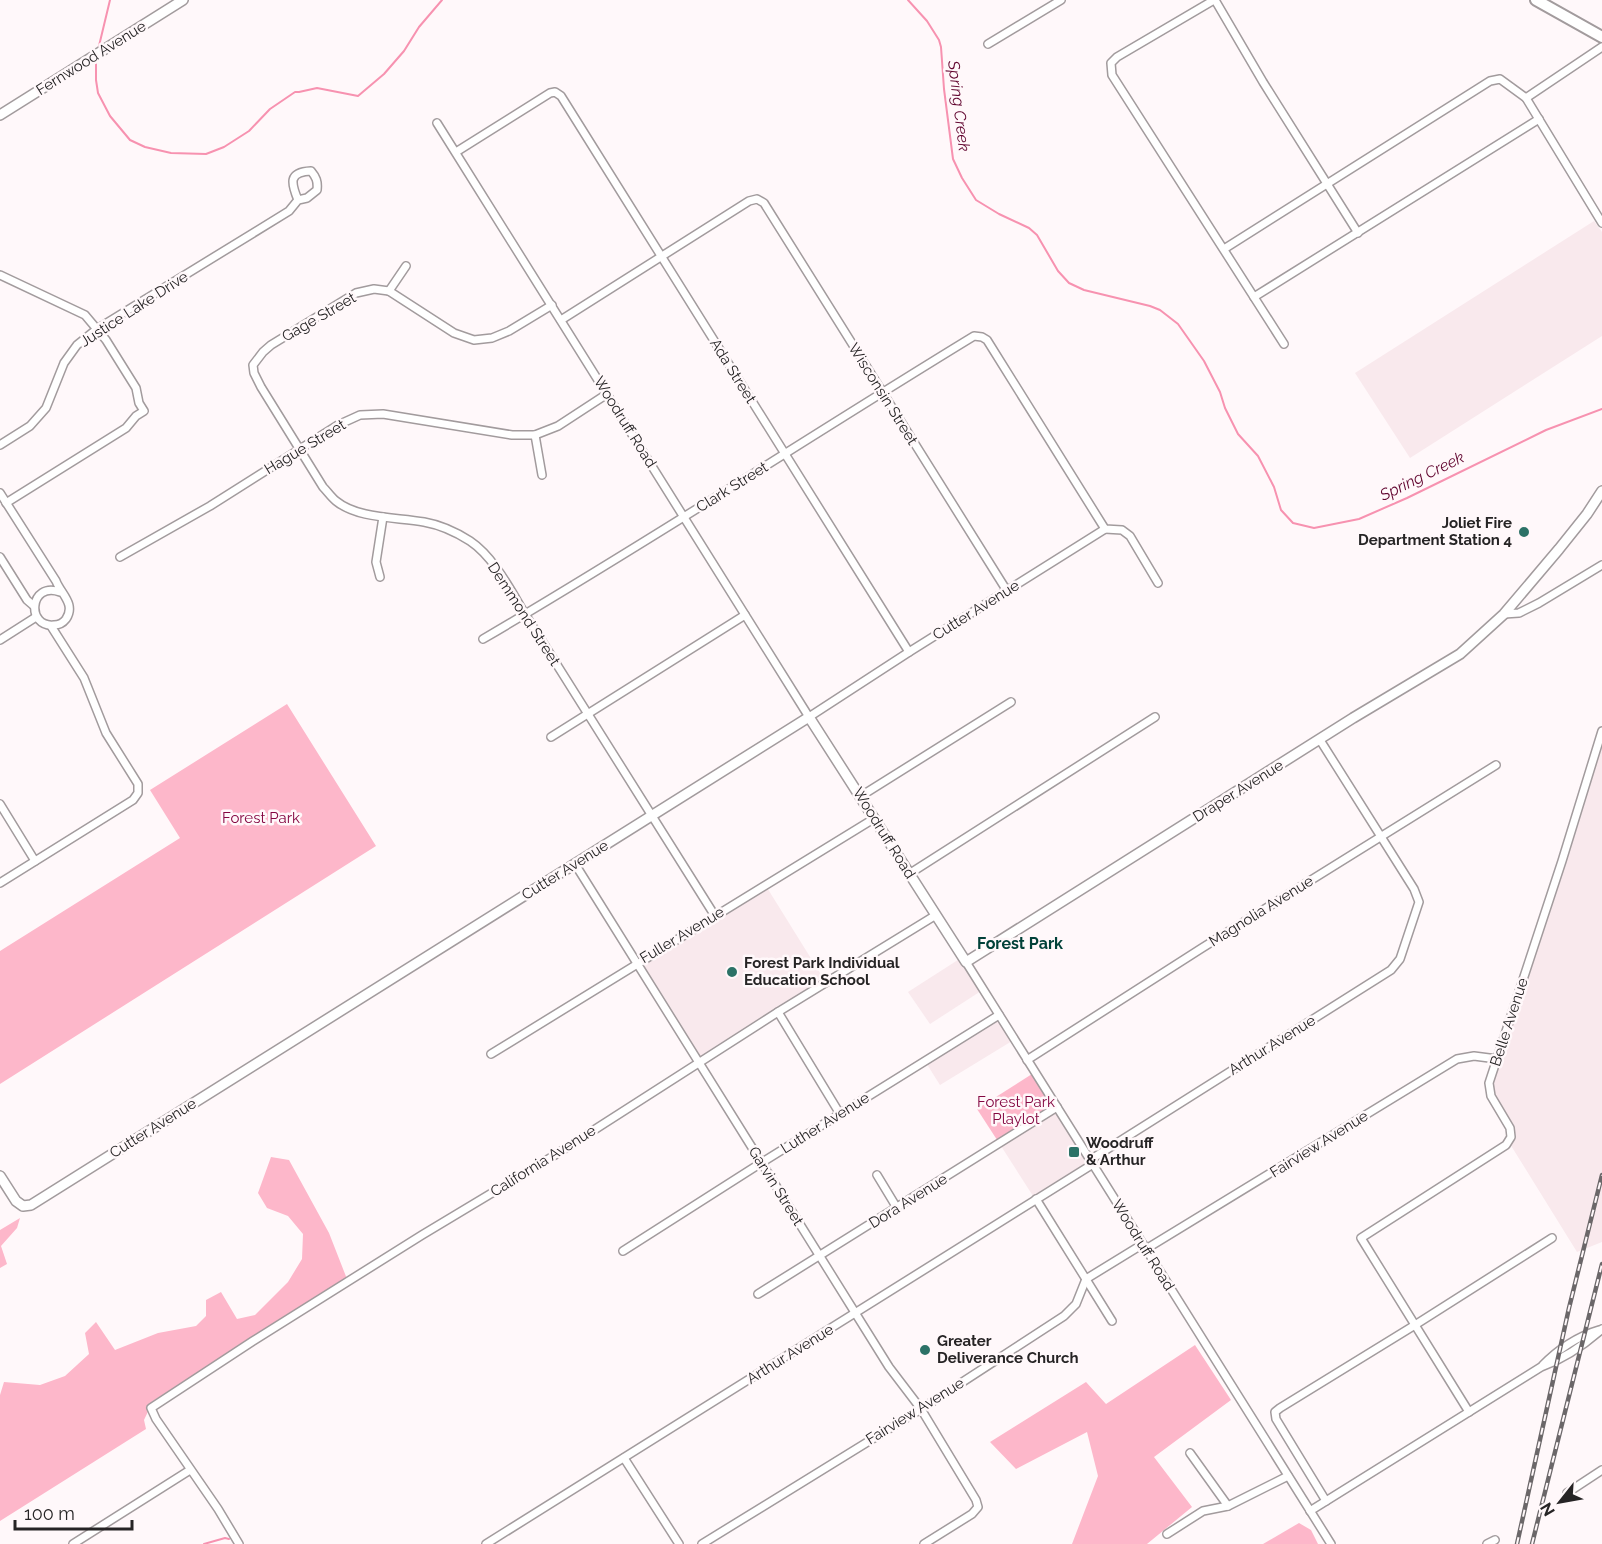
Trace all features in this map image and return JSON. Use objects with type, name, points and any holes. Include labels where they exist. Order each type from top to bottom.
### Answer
[{"type":"main road","points":[[1536,0],[1602,37]]},
{"type":"street","name":"Fernwood Avenue","points":[[0,115],[183,0]]},
{"type":"street","points":[[988,44],[1061,0]]},
{"type":"street","points":[[1284,344],[1112,75],[1111,63],[1117,57],[1215,0],[1263,82],[1358,233]]},
{"type":"street","points":[[1526,98],[1602,47]]},
{"type":"street","points":[[1224,249],[1490,81],[1500,79],[1526,98],[1602,223]]},
{"type":"street","name":"Ada Street","points":[[456,152],[550,93],[555,92],[561,96],[909,652]]},
{"type":"street","points":[[1254,297],[1539,119]]},
{"type":"street","name":"Woodruff Road","points":[[437,123],[808,717],[875,818],[1331,1544]]},
{"type":"street","name":"Justice Lake Drive","points":[[0,445],[30,426],[46,408],[64,363],[77,345],[97,329],[289,211],[298,200],[307,198],[317,190],[318,184],[311,171],[301,172],[292,182],[298,200]]},
{"type":"street","name":"Wisconsin Street","points":[[661,256],[749,201],[757,199],[764,203],[1007,591]]},
{"type":"street","points":[[561,320],[661,256]]},
{"type":"street","points":[[406,266],[389,291],[454,333],[474,340],[492,338],[508,331],[552,305]]},
{"type":"street","points":[[0,275],[85,315],[106,340],[136,388],[139,403],[144,411],[136,416],[126,428],[6,503]]},
{"type":"street","name":"Gage Street","points":[[253,365],[271,345],[356,293],[374,289],[389,291]]},
{"type":"street","name":"Clark Street","points":[[483,639],[974,336],[987,340],[1105,529]]},
{"type":"street","name":"Demmond Street","points":[[253,365],[261,387],[323,487],[336,501],[355,511],[424,522],[446,528],[472,543],[498,569],[715,916]]},
{"type":"street","name":"Hague Street","points":[[120,557],[210,506],[338,425],[360,415],[383,414],[512,435],[535,435],[558,426],[607,394]]},
{"type":"street","points":[[535,435],[542,475]]},
{"type":"street","name":"Draper Avenue","points":[[966,962],[1353,718],[1460,654],[1504,614],[1587,514],[1602,491]]},
{"type":"street","points":[[0,493],[56,581],[60,592],[68,601],[69,612],[62,622],[51,626],[45,625],[36,617],[34,606],[36,600],[44,592],[60,592]]},
{"type":"street","points":[[380,577],[376,562],[383,517]]},
{"type":"street","points":[[1105,529],[1122,530],[1130,536],[1158,583]]},
{"type":"street","name":"Cutter Avenue","points":[[0,1176],[16,1201],[23,1206],[31,1204],[1105,529]]},
{"type":"street","points":[[0,557],[27,600],[34,606]]},
{"type":"street","name":"Draper Avenue","points":[[1504,614],[1519,613],[1602,565]]},
{"type":"street","points":[[551,738],[745,615]]},
{"type":"street","points":[[0,640],[36,617]]},
{"type":"street","points":[[0,884],[133,800],[138,793],[138,784],[106,733],[84,678],[51,626]]},
{"type":"street","points":[[861,796],[1011,702]]},
{"type":"street","points":[[909,874],[1155,717]]},
{"type":"street","name":"Belle Avenue","points":[[1415,1325],[1360,1238],[1506,1145],[1511,1137],[1510,1128],[1491,1095],[1489,1083],[1562,861],[1602,730]]},
{"type":"street","points":[[1320,740],[1382,837]]},
{"type":"street","name":"Magnolia Avenue","points":[[1027,1060],[1200,949],[1496,765]]},
{"type":"street","points":[[0,804],[35,861]]},
{"type":"street","name":"Fuller Avenue","points":[[491,1054],[875,818]]},
{"type":"street","name":"Arthur Avenue","points":[[486,1544],[1036,1199],[1391,970],[1400,959],[1419,902],[1414,889],[1382,837]]},
{"type":"street","name":"Garvin Street","points":[[575,864],[889,1367],[921,1409],[976,1500],[978,1507],[972,1514],[924,1544]]},
{"type":"street","name":"California Avenue","points":[[190,1470],[156,1419],[152,1408],[261,1335],[555,1155],[778,1012],[936,915]]},
{"type":"street","points":[[778,1012],[840,1114]]},
{"type":"street","name":"Luther Avenue","points":[[623,1251],[999,1015]]},
{"type":"street","name":"Fairview Avenue","points":[[702,1544],[921,1409],[1064,1316],[1076,1304],[1086,1279],[1144,1247],[1457,1059],[1474,1056],[1497,1059]]},
{"type":"street","name":"Dora Avenue","points":[[758,1294],[1057,1107]]},
{"type":"street","points":[[877,1175],[897,1208]]},
{"type":"street","points":[[1036,1199],[1112,1321]]},
{"type":"street","points":[[1326,1501],[1276,1419],[1275,1412],[1552,1238]]},
{"type":"street","points":[[1415,1325],[1469,1412]]},
{"type":"street","points":[[1310,1511],[1541,1367],[1552,1356],[1588,1333],[1602,1329]]},
{"type":"street","points":[[1190,1453],[1228,1506]]},
{"type":"street","points":[[624,1458],[679,1544]]},
{"type":"street","points":[[73,1544],[190,1470],[218,1509],[239,1544]]},
{"type":"street","points":[[1567,1492],[1602,1470]]},
{"type":"street","points":[[1167,1534],[1203,1511],[1228,1506],[1288,1476]]},
{"type":"street","points":[[1487,1544],[1495,1539]]},
{"type":"shaded area","points":[[1594,221],[1602,232],[1602,336],[1410,458],[1355,373]]},
{"type":"shaded area","points":[[1602,738],[1602,1242],[1577,1252],[1510,1144],[1513,1138],[1492,1094],[1491,1083]]},
{"type":"shaded area","name":"Forest Park Individual Education School","points":[[766,886],[825,981],[700,1060],[640,963]]},
{"type":"shaded area","points":[[961,958],[981,991],[930,1024],[908,992]]},
{"type":"shaded area","points":[[995,1013],[1012,1041],[940,1085],[923,1058]]},
{"type":"shaded area","points":[[1056,1111],[1088,1162],[1033,1196],[1001,1146]]},
{"type":"green space","name":"Forest Park","points":[[287,704],[376,846],[0,1084],[0,951],[180,838],[150,790]]},
{"type":"green space","name":"Forest Park Playlot","points":[[1032,1074],[1056,1111],[1001,1146],[977,1109]]},
{"type":"green space","points":[[271,1157],[289,1160],[329,1233],[347,1279],[153,1401],[144,1420],[146,1429],[0,1521],[0,1395],[4,1382],[40,1385],[65,1376],[89,1354],[85,1333],[96,1322],[115,1350],[158,1333],[196,1326],[206,1316],[206,1300],[221,1292],[237,1319],[255,1315],[288,1282],[302,1259],[303,1234],[288,1216],[267,1208],[258,1193]]},
{"type":"green space","points":[[20,1218],[17,1228],[1,1246],[7,1264],[0,1268],[0,1230]]},
{"type":"green space","points":[[1195,1345],[1231,1400],[1154,1457],[1192,1507],[1147,1544],[1072,1544],[1098,1476],[1087,1432],[1016,1469],[990,1442],[1086,1382],[1106,1404]]},
{"type":"green space","points":[[1299,1523],[1311,1530],[1318,1544],[1263,1544]]},
{"type":"waterway","name":"Spring Creek","points":[[98,50],[110,0]]},
{"type":"waterway","name":"Spring Creek","points":[[96,58],[98,93],[110,116],[130,140],[145,147],[171,153],[206,154],[224,147],[249,131],[270,109],[295,92],[317,88],[358,96],[384,74],[442,0]]},
{"type":"waterway","name":"Spring Creek","points":[[908,0],[927,21],[939,40],[953,159],[976,200],[1029,228],[1037,235],[1058,271],[1069,283],[1084,290],[1150,306],[1160,310],[1178,324],[1204,361],[1238,434],[1258,456],[1274,487],[1281,510],[1293,523],[1314,528],[1359,519],[1546,430],[1602,409]]},
{"type":"waterway","points":[[204,1544],[229,1539]]},
{"type":"railway","points":[[1517,1544],[1569,1308],[1602,1175]]},
{"type":"railway","points":[[1532,1544],[1602,1264]]},
{"type":"place","name":"Joliet Fire Department Station 4","points":[[1524,532]]},
{"type":"place","name":"Forest Park Individual Education School","points":[[732,972]]},
{"type":"place","name":"Woodruff & Arthur","points":[[1074,1152]]},
{"type":"place","name":"Greater Deliverance Church","points":[[925,1350]]},
{"type":"district","name":"Forest Park","points":[[1020,943]]}]
